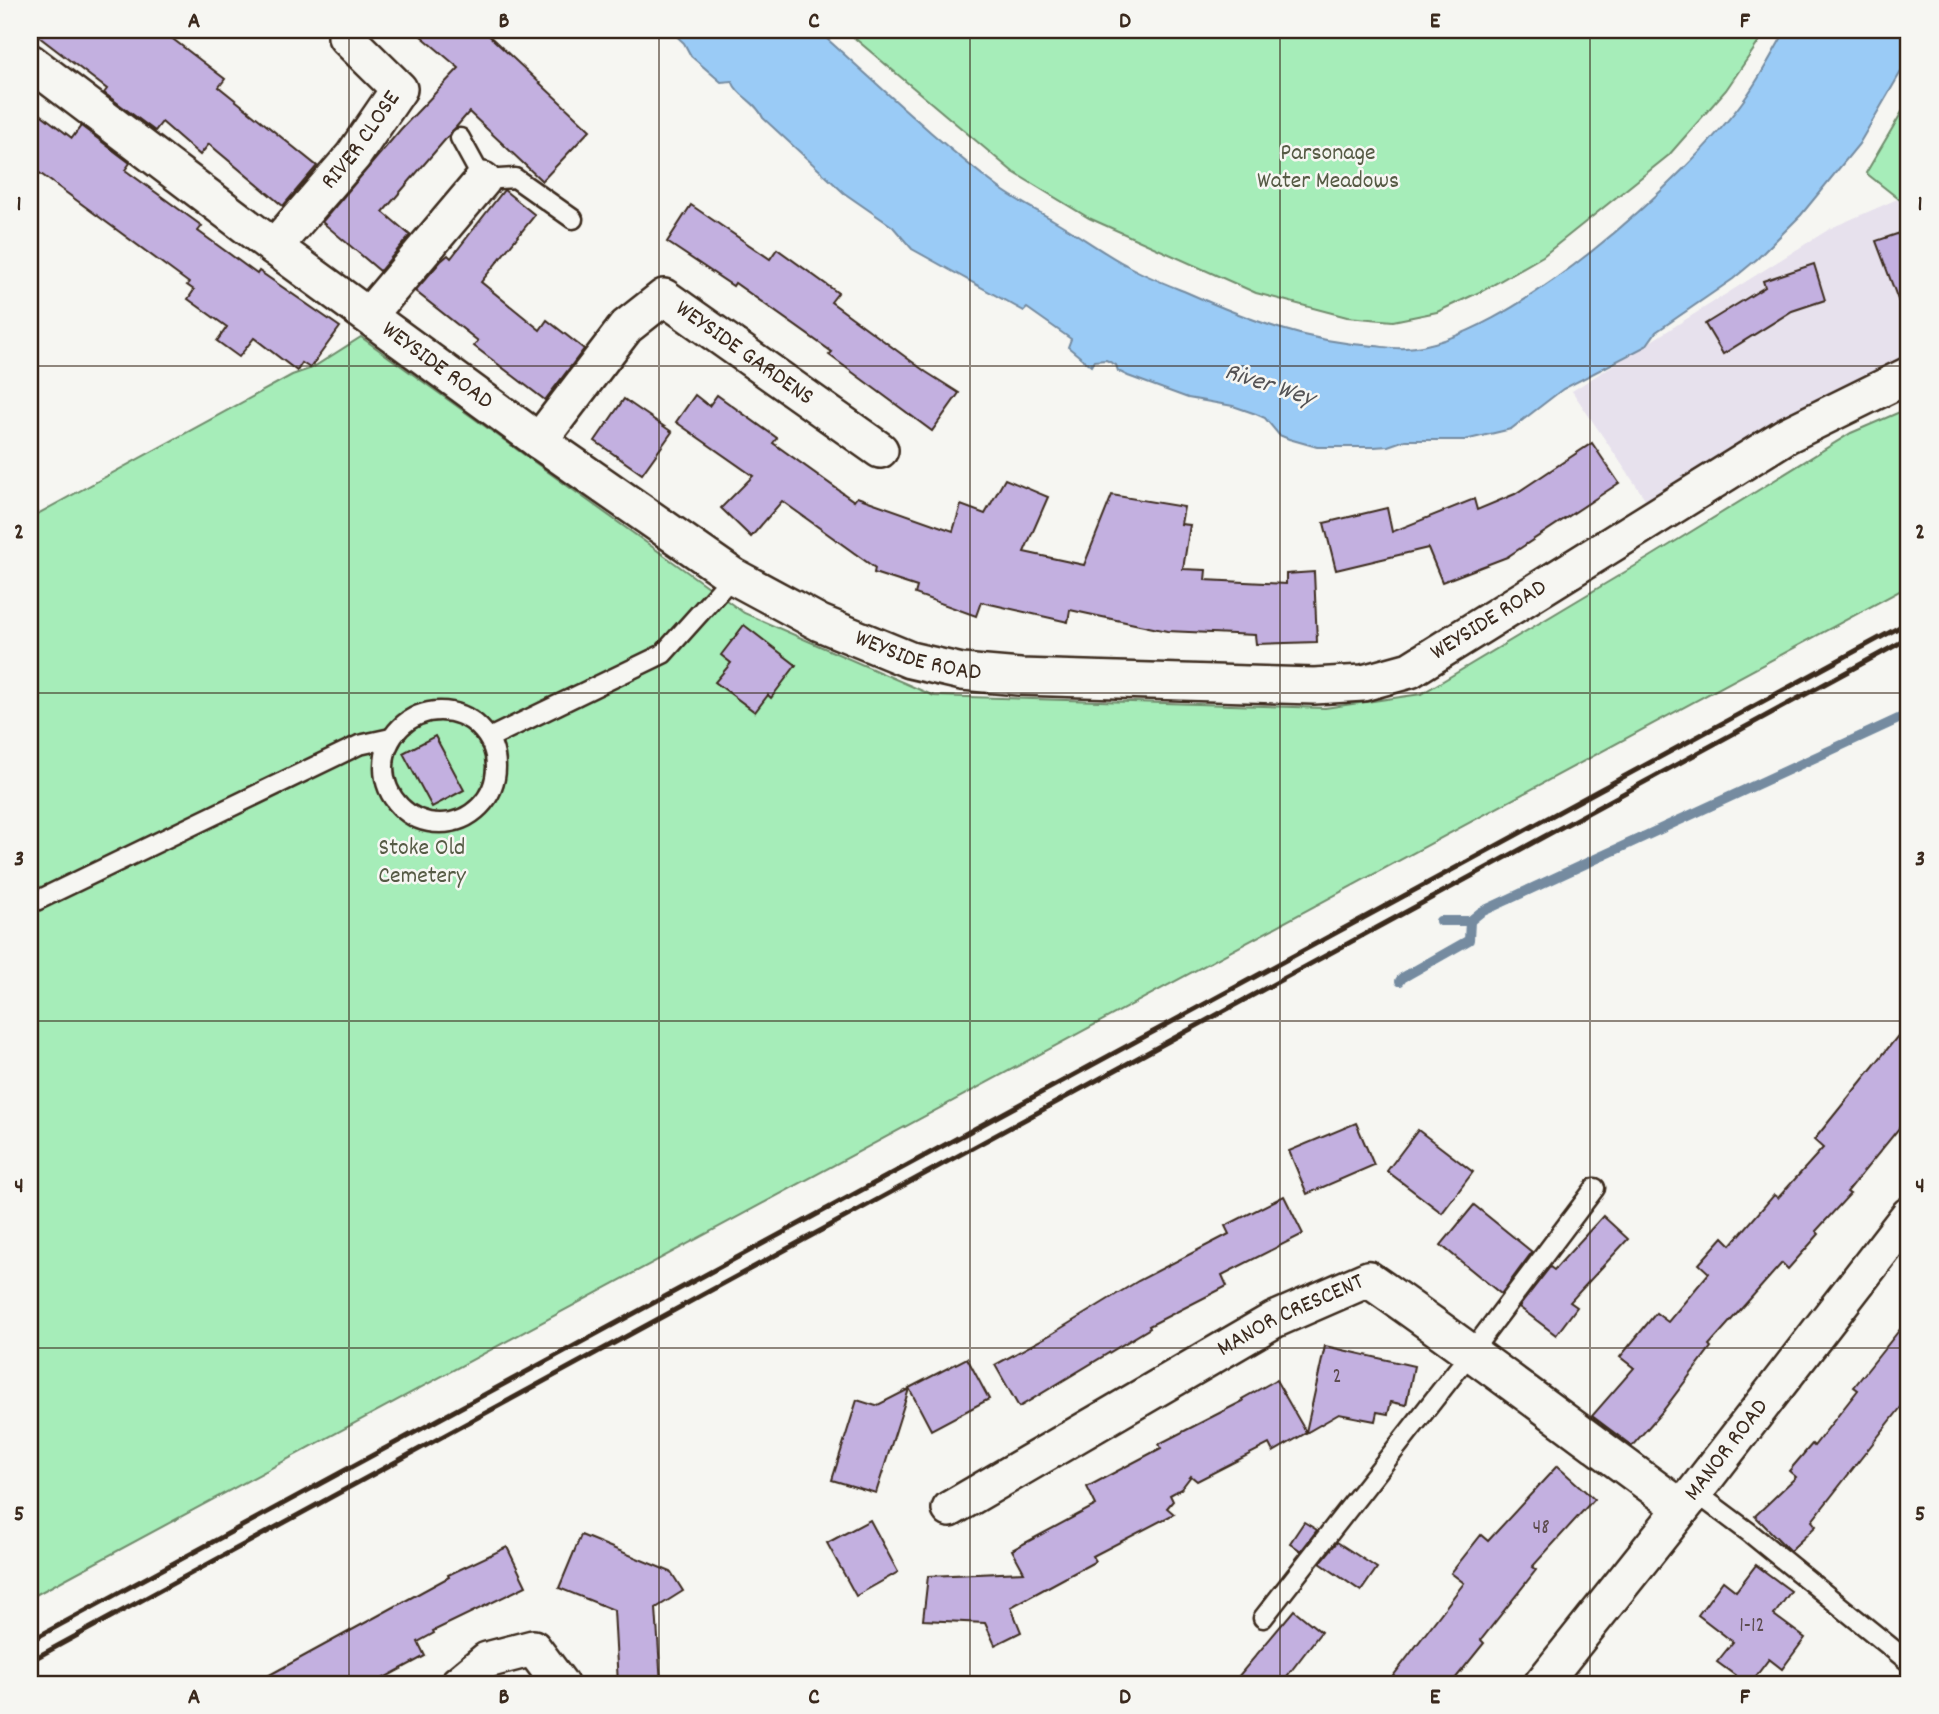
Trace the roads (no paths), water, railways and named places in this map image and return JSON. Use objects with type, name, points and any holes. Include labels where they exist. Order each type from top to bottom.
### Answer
[{"type":"street","name":"RIVER CLOSE","points":[[274,247],[353,156],[399,89],[346,37]]},
{"type":"street","name":"WEYSIDE ROAD","points":[[30,62],[274,247],[539,441],[733,576],[820,623],[910,660],[962,672],[1020,677],[1314,686],[1363,683],[1410,670],[1787,435],[1909,375]]},
{"type":"street","points":[[369,315],[483,180]]},
{"type":"street","name":"WEYSIDE GARDENS","points":[[539,441],[626,327],[664,297],[880,450]]},
{"type":"street","name":"MANOR ROAD","points":[[1542,1684],[1689,1500],[1909,1215]]},
{"type":"street","name":"MANOR CRESCENT","points":[[950,1508],[1274,1320],[1368,1279],[1472,1351],[1536,1402],[1689,1500]]},
{"type":"street","points":[[458,1684],[487,1660],[533,1648],[560,1684]]},
{"type":"lane","points":[[460,138],[483,180],[515,178],[573,219]]},
{"type":"lane","points":[[489,738],[663,654],[733,576]]},
{"type":"lane","points":[[440,709],[459,713],[476,723],[489,738],[495,755],[496,773],[491,791],[481,806],[466,817],[431,823],[413,817],[398,806],[388,791],[383,773],[384,755],[391,737],[403,723],[420,713],[440,709]]},
{"type":"lane","points":[[30,904],[359,745],[391,737]]},
{"type":"lane","points":[[1263,1618],[1472,1351],[1595,1188]]},
{"type":"lane","points":[[1689,1500],[1750,1533],[1909,1662]]},
{"type":"water","name":"River Wey","points":[[670,30],[817,30],[974,169],[1018,201],[1133,269],[1232,312],[1301,335],[1350,344],[1398,348],[1447,339],[1493,318],[1542,288],[1592,251],[1640,211],[1719,131],[1746,97],[1786,30],[1909,30],[1909,58],[1859,144],[1801,215],[1757,259],[1733,279],[1656,332],[1646,346],[1563,389],[1511,429],[1465,440],[1405,440],[1388,446],[1317,447],[1279,435],[1265,418],[1256,414],[1233,406],[1188,398],[1128,376],[1106,360],[1094,361],[1091,366],[1068,347],[1071,339],[1027,308],[1024,311],[912,249],[893,227],[844,193],[763,118],[732,81],[721,82],[691,56],[684,43]]},
{"type":"waterway","points":[[1440,921],[1470,921],[1481,912],[1909,714]]},
{"type":"waterway","points":[[1400,981],[1469,940],[1470,921]]},
{"type":"railway","points":[[30,1641],[1909,622]]},
{"type":"railway","points":[[30,1661],[1909,638]]},
{"type":"park label","name":"Parsonage Water Meadows","points":[[1328,168]]},
{"type":"park label","name":"Stoke Old Cemetery","points":[[422,863]]}]
